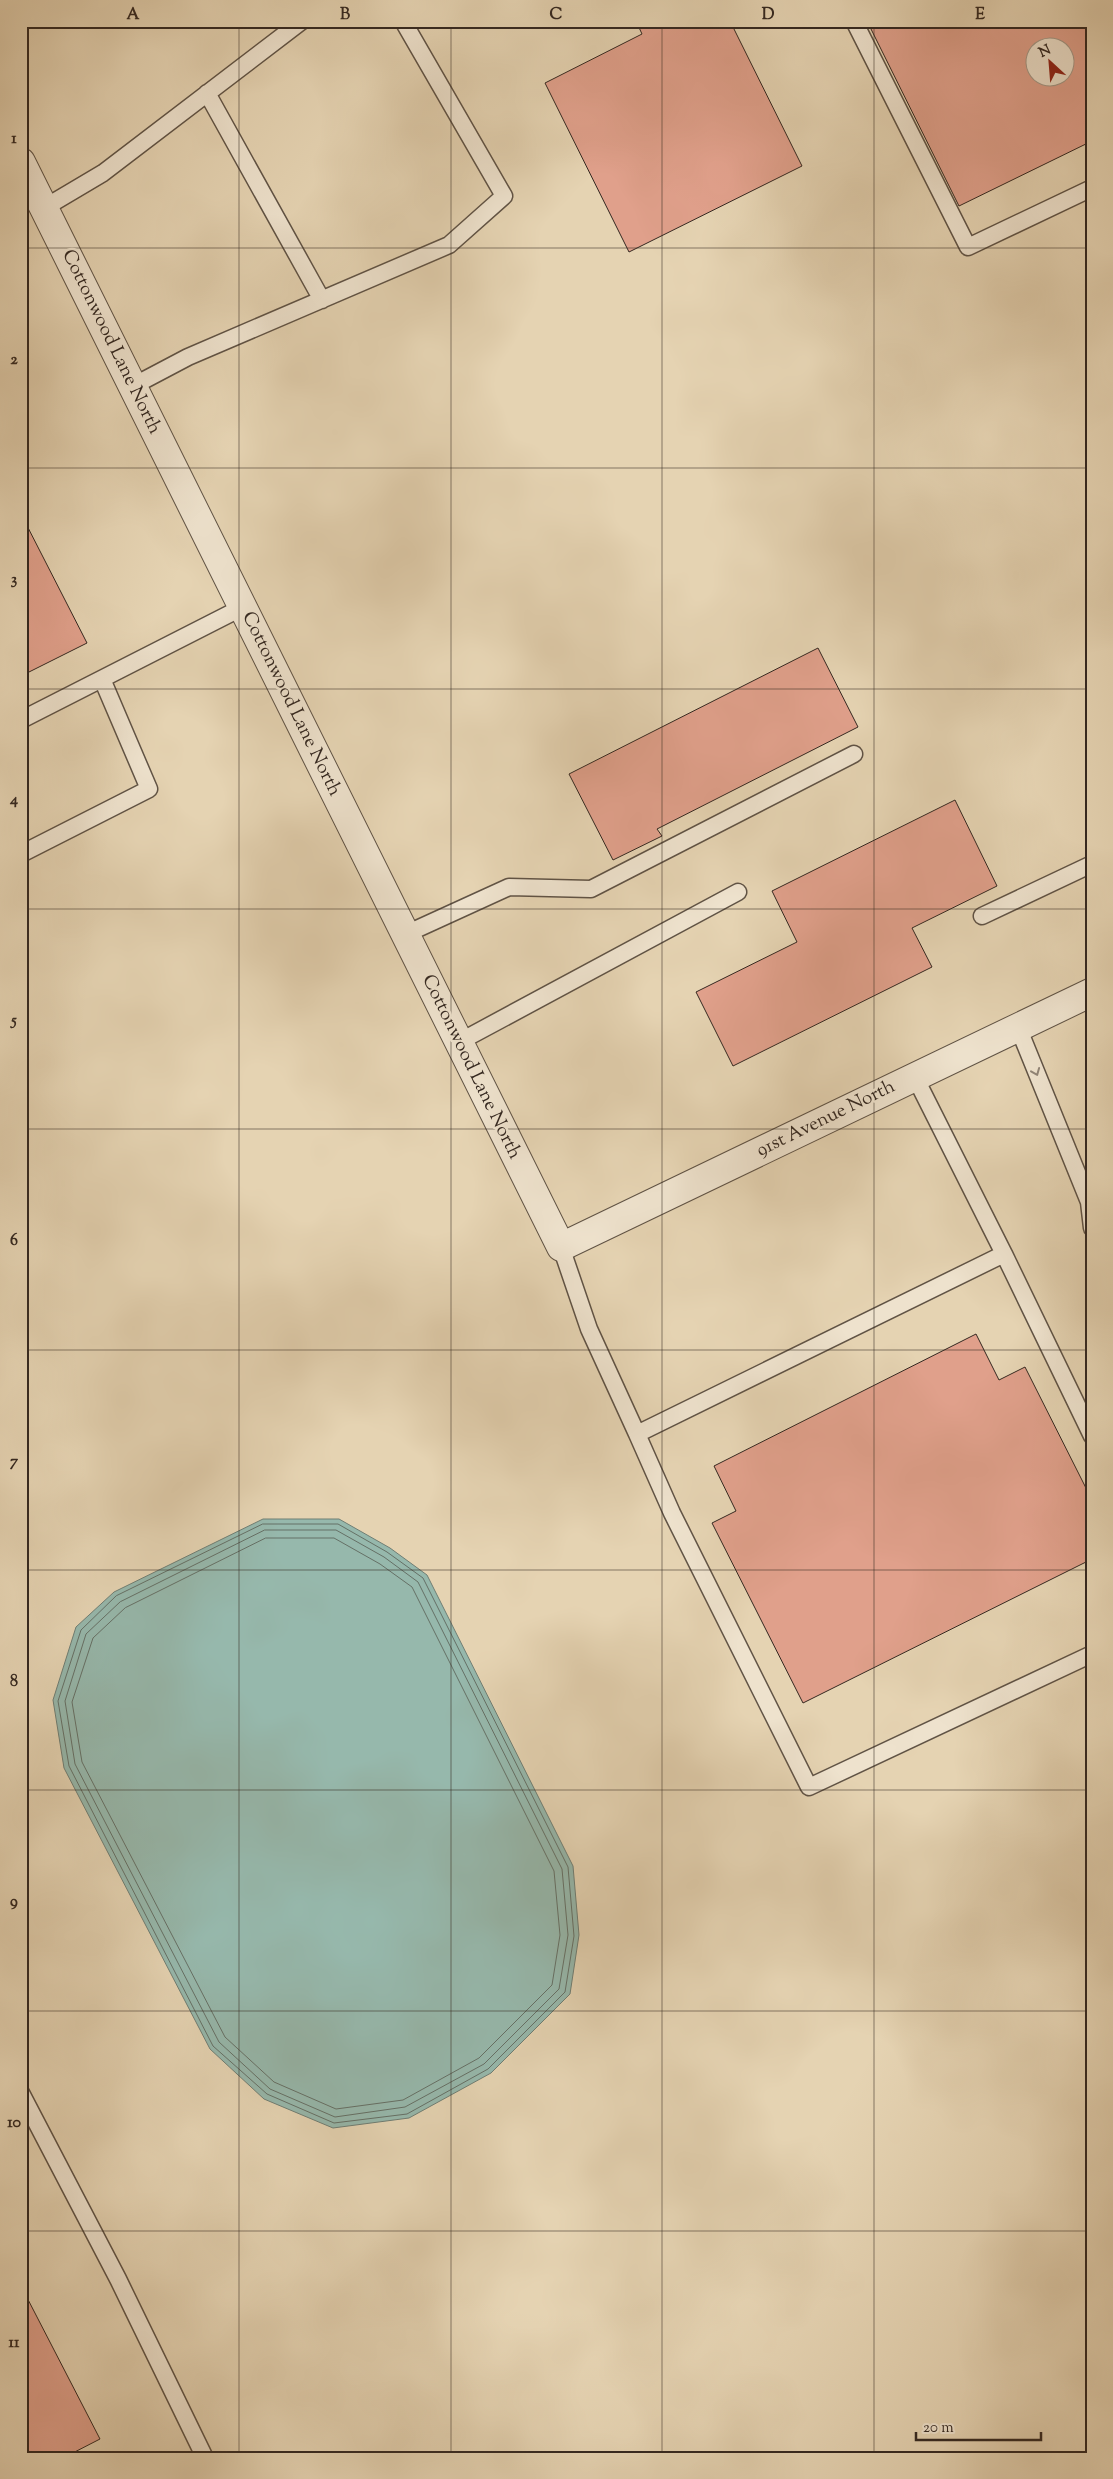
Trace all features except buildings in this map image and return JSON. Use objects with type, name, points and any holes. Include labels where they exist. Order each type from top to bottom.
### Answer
[{"type":"street","name":"Cottonwood Lane North","points":[[21,162],[561,1247]]},
{"type":"street","name":"91st Avenue North","points":[[561,1247],[1092,992]]},
{"type":"lane","points":[[44,208],[103,173],[302,21]]},
{"type":"lane","points":[[133,386],[188,357],[449,245],[504,196],[402,21]]},
{"type":"lane","points":[[854,21],[968,247],[1092,188]]},
{"type":"lane","points":[[207,93],[322,300]]},
{"type":"lane","points":[[21,720],[243,607]]},
{"type":"lane","points":[[21,854],[149,788],[102,679]]},
{"type":"lane","points":[[406,934],[509,887],[591,889],[854,754]]},
{"type":"lane","points":[[982,916],[1092,864]]},
{"type":"lane","points":[[459,1042],[738,892]]},
{"type":"lane","points":[[1018,1027],[1090,1201],[1092,1228]]},
{"type":"lane","points":[[915,1076],[1092,1436]]},
{"type":"lane","points":[[561,1247],[589,1329],[672,1514],[809,1787],[1092,1654]]},
{"type":"lane","points":[[637,1434],[1004,1254]]},
{"type":"lane","points":[[21,2093],[118,2279],[205,2458]]},
{"type":"water","points":[[263,1519],[339,1519],[390,1548],[427,1575],[573,1866],[579,1935],[570,1994],[491,2073],[409,2118],[333,2128],[264,2099],[210,2049],[64,1768],[53,1700],[76,1627],[114,1592]]}]
